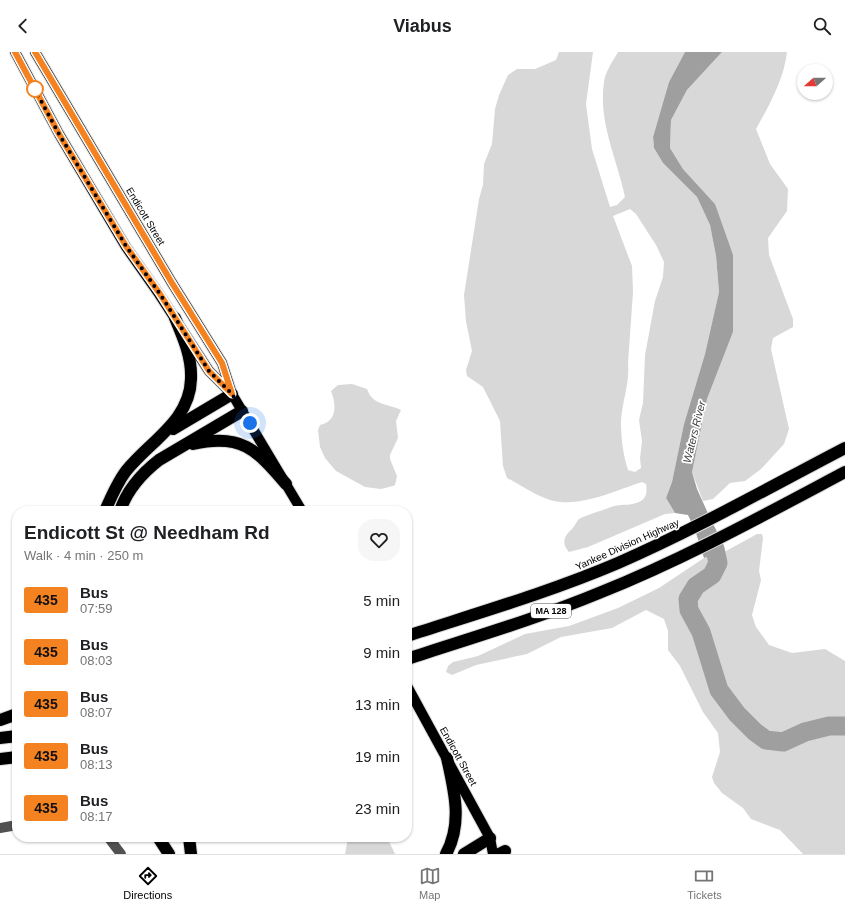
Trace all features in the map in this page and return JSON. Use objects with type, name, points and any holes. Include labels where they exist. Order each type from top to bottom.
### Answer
[{"type":"highway","points":[[107,506],[117,484],[126,471],[176,421],[184,409],[192,380],[187,348],[175,318]]},
{"type":"highway","points":[[160,438],[208,407],[232,394]]},
{"type":"highway","points":[[122,506],[126,495],[148,469],[170,453],[242,411]]},
{"type":"highway","points":[[170,453],[209,440],[223,439],[232,441],[243,445],[260,456],[286,484]]},
{"type":"highway","name":"Yankee Division Highway","points":[[412,634],[573,581],[617,563],[681,534],[845,448]]},
{"type":"highway","name":"MA 128","points":[[412,657],[520,622],[597,594],[691,553],[845,472]]},
{"type":"highway","points":[[0,720],[12,716]]},
{"type":"highway","points":[[0,738],[12,737]]},
{"type":"highway","points":[[446,854],[456,828],[457,815],[447,758]]},
{"type":"highway","points":[[464,854],[490,838]]},
{"type":"highway","points":[[161,842],[169,854]]},
{"type":"highway","points":[[190,842],[191,854]]},
{"type":"main road","name":"Endicott Street","points":[[15,52],[59,134],[106,214],[209,371],[232,394]]},
{"type":"main road","name":"Endicott Street","points":[[35,52],[172,283],[222,363],[232,394],[299,506]]},
{"type":"main road","name":"Endicott Street","points":[[412,695],[490,838],[504,853]]},
{"type":"main road","name":"Endicott Street","points":[[490,838],[493,854]]},
{"type":"street","points":[[0,828],[12,826]]},
{"type":"street","points":[[112,842],[121,854]]},
{"type":"shaded area","points":[[559,52],[593,52],[586,104],[592,149],[610,207],[617,205],[625,197],[609,140],[604,112],[604,82],[608,70],[618,52],[685,52],[669,82],[653,137],[654,148],[663,163],[697,197],[710,225],[716,256],[719,292],[705,354],[684,424],[672,482],[666,498],[675,513],[665,514],[588,547],[569,552],[565,546],[564,540],[579,519],[614,506],[635,504],[641,501],[646,494],[646,484],[642,482],[592,499],[561,502],[547,499],[533,493],[507,478],[503,466],[500,421],[483,387],[467,376],[466,370],[472,351],[466,321],[464,295],[479,199],[483,185],[484,164],[492,144],[495,109],[499,95],[508,75],[517,69],[535,69],[556,60]],"holes":[[[630,209],[636,214],[656,245],[664,262],[663,277],[655,301],[645,355],[643,403],[639,420],[642,441],[640,458],[641,468],[635,472],[628,470],[621,428],[628,378],[633,292],[632,266],[613,216]]]},
{"type":"shaded area","points":[[722,52],[787,52],[783,72],[771,102],[756,129],[770,164],[788,189],[787,211],[768,238],[769,255],[793,319],[793,327],[773,338],[771,349],[789,429],[784,444],[761,469],[745,481],[730,483],[713,499],[703,501],[692,472],[707,399],[733,332],[715,204],[683,169],[670,148],[671,120],[687,90]]},
{"type":"shaded area","points":[[352,384],[367,389],[377,401],[401,410],[396,421],[398,438],[390,455],[390,459],[397,476],[395,485],[393,486],[381,489],[365,487],[336,471],[325,458],[320,447],[318,430],[320,425],[330,420],[334,411],[334,401],[331,391],[338,385]]},
{"type":"shaded area","points":[[757,534],[762,534],[763,538],[759,571],[761,580],[752,615],[756,627],[769,645],[792,653],[825,649],[845,661],[845,854],[803,854],[780,830],[751,819],[743,808],[722,793],[714,783],[712,777],[720,752],[718,733],[703,712],[680,666],[668,650],[668,631],[664,619],[646,610],[612,628],[561,637],[527,654],[476,665],[452,675],[446,672],[448,666],[453,662],[478,656],[525,634],[569,626],[618,608],[659,588],[704,558],[726,551]]},
{"type":"shaded area","points":[[389,842],[395,854],[345,854],[347,843]]},
{"type":"water","points":[[685,52],[722,52],[687,90],[671,120],[670,148],[683,169],[715,204],[733,255],[733,332],[707,399],[692,472],[697,489],[725,551],[704,558],[695,530],[688,515],[675,513],[666,498],[672,482],[684,424],[705,354],[719,292],[716,256],[710,225],[697,197],[663,163],[654,148],[653,137],[669,82]]},
{"type":"waterway","name":"Waters River","points":[[706,531],[715,549],[718,563],[712,575],[696,586],[688,599],[689,610],[701,632],[719,690],[737,714],[755,732],[766,740],[783,742],[805,732],[829,726],[845,726]]},
{"type":"bus line","name":"435","points":[[15,52],[59,134],[110,221],[160,294],[209,371],[221,385],[232,394],[222,363],[172,283],[35,52]]},
{"type":"route","points":[[35,89],[33,86],[59,134],[126,246],[160,294],[209,371],[221,385],[232,394],[250,423]]}]
